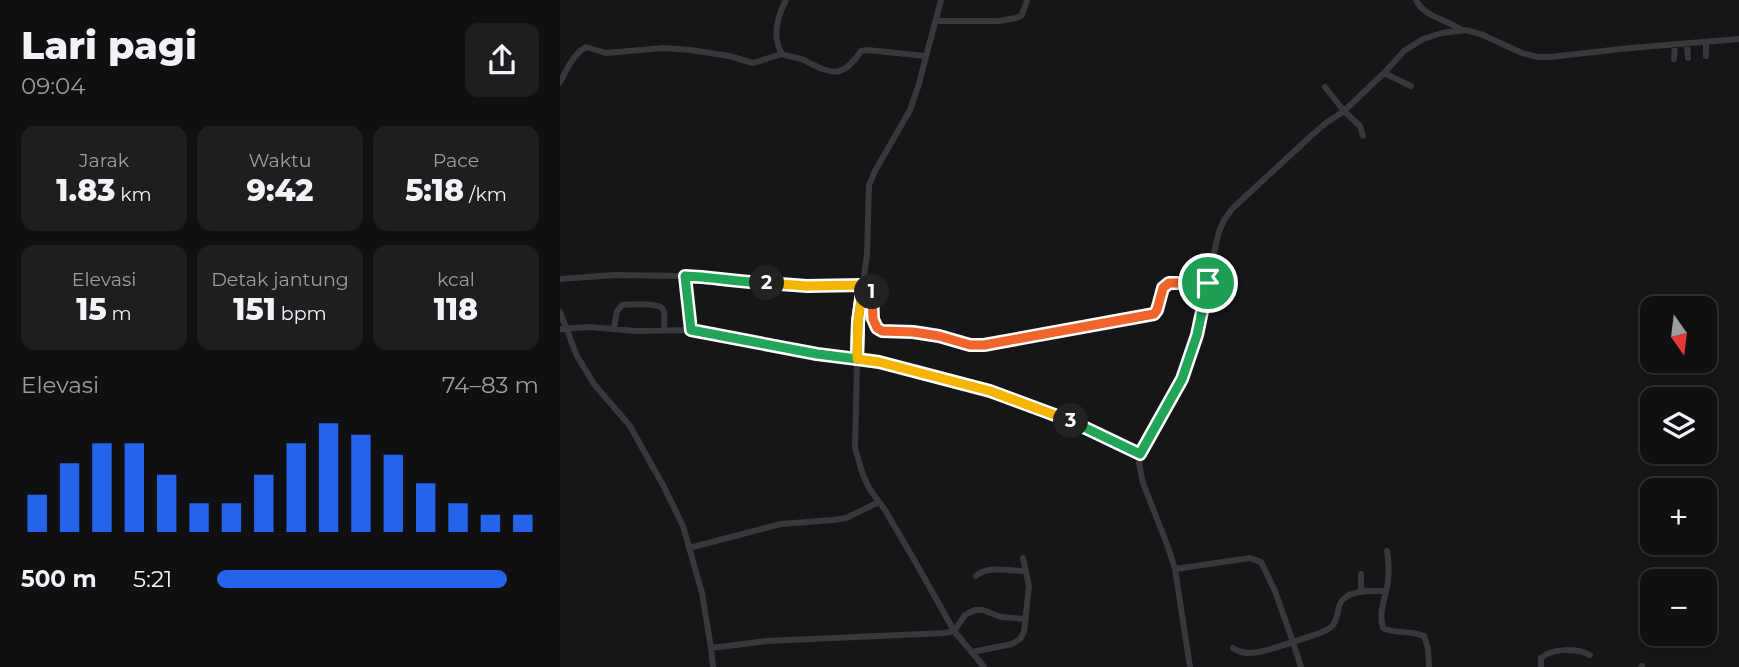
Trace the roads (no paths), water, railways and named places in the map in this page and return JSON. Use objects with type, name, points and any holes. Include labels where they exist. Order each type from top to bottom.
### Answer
[{"type":"street","points":[[782,54],[776,37],[777,24],[786,0]]},
{"type":"street","points":[[941,0],[910,110],[874,171],[869,185],[867,254],[858,322],[855,448],[869,488],[954,631],[984,667]]},
{"type":"street","points":[[936,21],[1008,20],[1022,15],[1027,0]]},
{"type":"street","points":[[1416,0],[1425,11],[1460,30],[1483,34],[1522,53],[1538,57],[1739,39]]},
{"type":"street","points":[[1190,667],[1175,569],[1143,483],[1139,463],[1140,454],[1182,379],[1197,335],[1219,232],[1224,220],[1232,209],[1304,141],[1344,111],[1413,44],[1442,33],[1460,30]]},
{"type":"street","points":[[1706,43],[1706,56]]},
{"type":"street","points":[[1687,44],[1688,58]]},
{"type":"street","points":[[1674,59],[1675,45]]},
{"type":"street","points":[[560,82],[577,54],[586,47],[606,53],[664,48],[691,50],[730,56],[753,63],[782,54],[804,60],[830,72],[844,70],[861,51],[867,50],[926,56]]},
{"type":"street","points":[[1384,74],[1411,86]]},
{"type":"street","points":[[1325,87],[1360,126],[1363,135]]},
{"type":"street","points":[[560,279],[614,275],[708,276],[745,282],[807,286],[863,285],[872,289],[873,319],[877,328],[882,331],[939,336],[970,345],[984,345],[1154,314],[1163,288],[1169,283],[1208,283]]},
{"type":"street","points":[[685,276],[691,330]]},
{"type":"street","points":[[614,328],[617,311],[622,305],[640,305],[661,307],[664,312],[664,330]]},
{"type":"street","points":[[560,312],[563,329],[572,346],[594,384],[623,417],[640,443],[683,526],[702,593],[713,667]]},
{"type":"street","points":[[563,329],[590,327],[637,331],[691,330],[817,354],[879,362],[990,391],[1066,419],[1140,454]]},
{"type":"street","points":[[689,548],[781,524],[846,518],[879,502]]},
{"type":"street","points":[[1387,551],[1389,570],[1381,612],[1383,628],[1424,636],[1429,667]]},
{"type":"street","points":[[972,652],[1016,643],[1024,632],[1029,586],[1023,558]]},
{"type":"street","points":[[1175,569],[1257,559],[1275,592],[1301,667]]},
{"type":"street","points":[[976,576],[987,570],[1026,571]]},
{"type":"street","points":[[1361,574],[1361,592]]},
{"type":"street","points":[[1233,648],[1248,654],[1293,642],[1332,627],[1342,599],[1361,592],[1386,591]]},
{"type":"street","points":[[711,648],[767,641],[945,633],[954,631],[965,615],[975,610],[1001,617],[1026,619]]},
{"type":"street","points":[[1541,667],[1541,657],[1549,653],[1582,651],[1590,655]]}]
